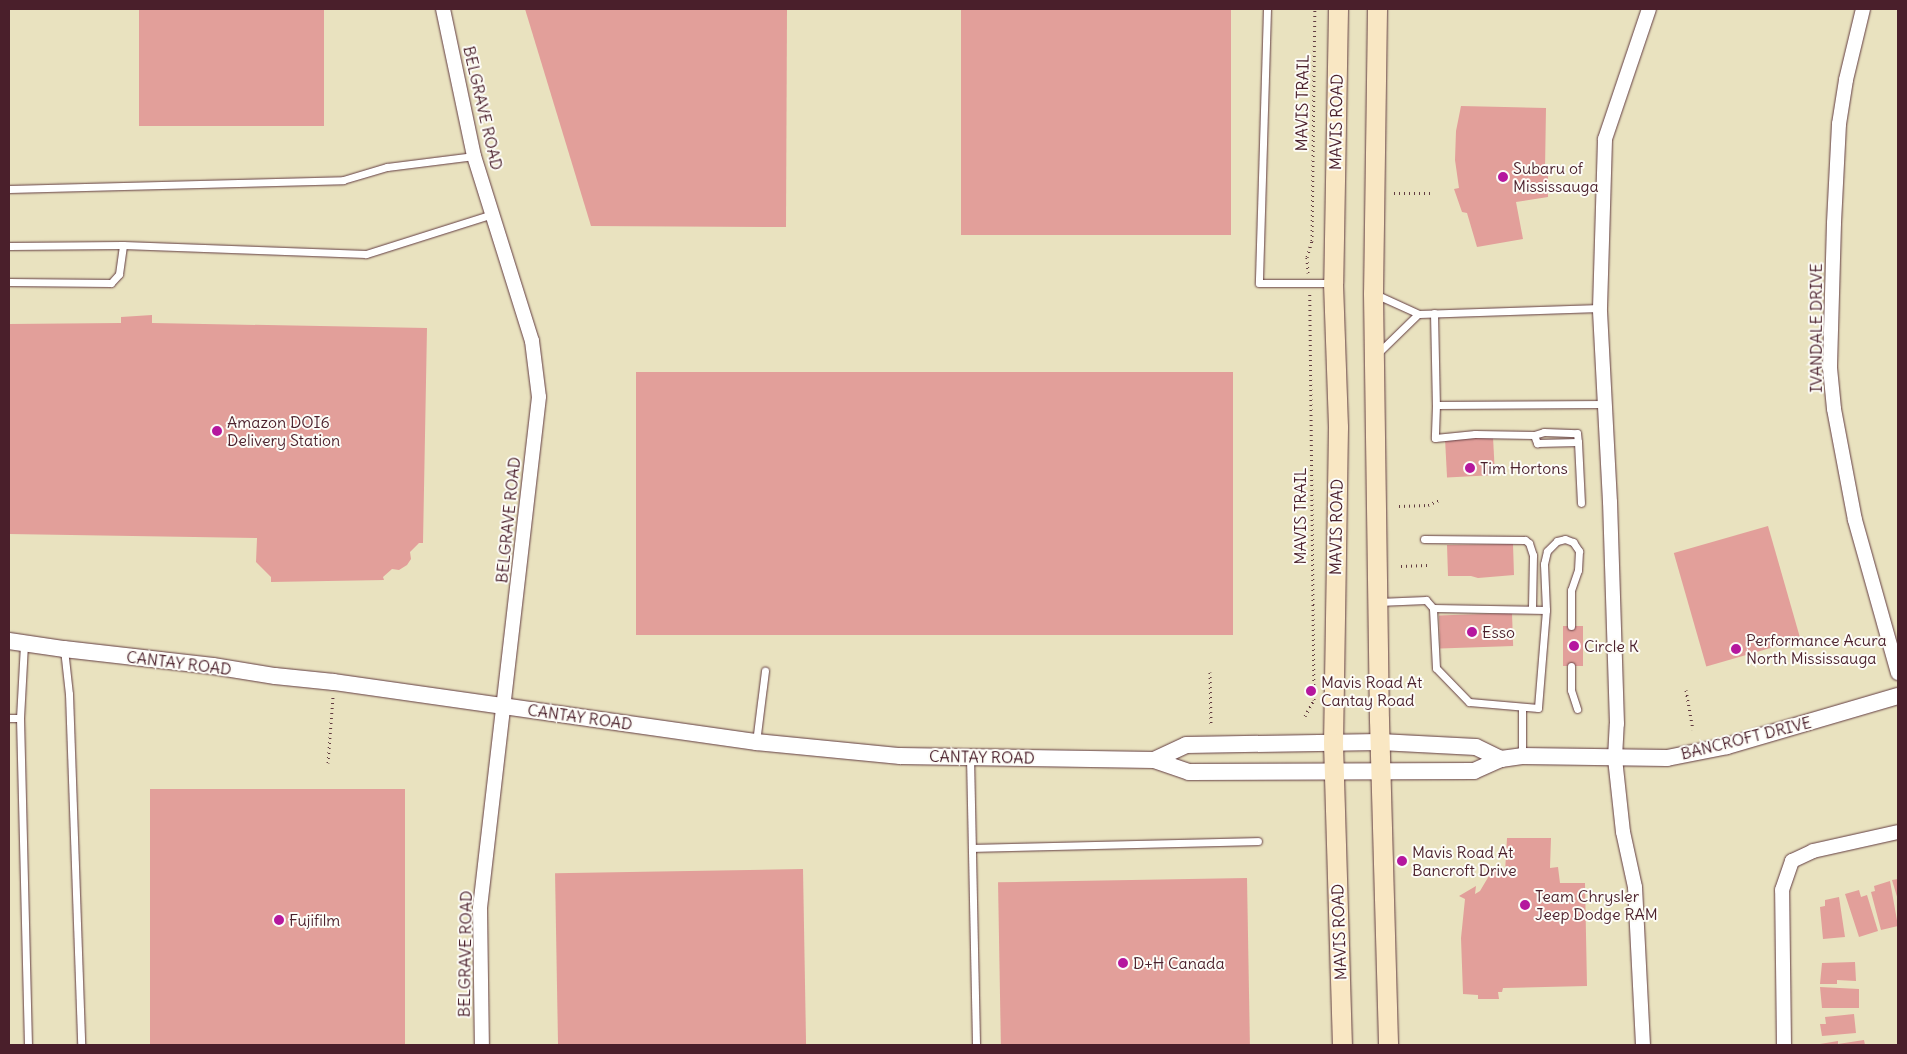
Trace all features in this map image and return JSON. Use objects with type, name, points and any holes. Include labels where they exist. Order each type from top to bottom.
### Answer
[{"type":"main road","points":[[1377,9],[1373,293],[1380,771],[1388,1045]]},
{"type":"main road","name":"MAVIS ROAD","points":[[1335,12],[1333,283],[1338,427],[1332,744],[1342,1045]]},
{"type":"street","name":"BELGRAVE ROAD","points":[[443,9],[474,156],[532,341],[539,397],[505,706],[480,908],[482,1045]]},
{"type":"street","points":[[1643,1045],[1635,887],[1623,832],[1616,758],[1617,724],[1600,308],[1605,139],[1649,9]]},
{"type":"street","name":"IVANDALE DRIVE","points":[[1863,9],[1846,80],[1839,124],[1830,368],[1834,409],[1855,520],[1898,673]]},
{"type":"street","name":"CANTAY ROAD","points":[[16,642],[334,682],[756,742],[900,756],[1154,760],[1189,772],[1334,773],[1380,771]]},
{"type":"street","name":"BANCROFT DRIVE","points":[[1380,771],[1474,771],[1501,759],[1522,756],[1667,758],[1727,746],[1898,696]]},
{"type":"street","points":[[1380,742],[1476,746],[1501,759]]},
{"type":"street","name":"CANTAY ROAD","points":[[1154,760],[1186,745],[1380,742]]},
{"type":"street","points":[[1784,1045],[1782,890],[1792,861],[1813,851],[1898,832]]},
{"type":"lane","points":[[1267,9],[1260,283],[1333,283]]},
{"type":"lane","points":[[9,189],[343,180],[387,167],[474,156]]},
{"type":"lane","points":[[9,246],[123,245],[366,254],[493,214]]},
{"type":"lane","points":[[9,282],[111,283],[120,274],[123,245]]},
{"type":"lane","points":[[1373,293],[1418,314],[1600,308]]},
{"type":"lane","points":[[1434,313],[1435,438],[1475,434],[1534,435],[1544,432],[1577,433],[1581,503]]},
{"type":"lane","points":[[1374,357],[1418,314]]},
{"type":"lane","points":[[1436,405],[1605,404]]},
{"type":"lane","points":[[1534,435],[1537,443],[1578,442]]},
{"type":"lane","points":[[1424,539],[1525,540],[1529,543],[1534,556],[1532,608]]},
{"type":"lane","points":[[1377,602],[1426,600],[1433,608],[1436,668],[1469,702],[1538,708],[1546,610],[1544,564],[1547,551],[1557,541],[1565,539],[1573,542],[1579,552],[1578,570],[1572,590],[1571,626]]},
{"type":"lane","points":[[1433,608],[1532,608],[1546,610]]},
{"type":"lane","points":[[16,642],[20,718],[28,1045]]},
{"type":"lane","points":[[64,649],[69,694],[80,1045]]},
{"type":"lane","points":[[1571,666],[1571,690],[1577,709]]},
{"type":"lane","points":[[756,742],[765,671]]},
{"type":"lane","points":[[1522,707],[1522,756]]},
{"type":"lane","points":[[9,718],[20,718]]},
{"type":"lane","points":[[970,757],[976,1045]]},
{"type":"lane","points":[[973,848],[1258,841]]},
{"type":"path","name":"MAVIS TRAIL","points":[[1307,258],[1312,241],[1315,9]]},
{"type":"path","points":[[1394,193],[1434,193]]},
{"type":"path","name":"MAVIS TRAIL","points":[[1304,716],[1314,700],[1311,313]]},
{"type":"path","points":[[1399,506],[1428,505],[1439,500]]},
{"type":"path","points":[[1401,566],[1427,565]]},
{"type":"path","points":[[1210,672],[1211,725]]},
{"type":"path","points":[[328,762],[334,682]]},
{"type":"path","points":[[1686,690],[1693,729]]},
{"type":"building","points":[[139,9],[324,9],[324,126],[139,126]]},
{"type":"building","points":[[525,9],[787,9],[786,227],[591,226]]},
{"type":"building","points":[[961,9],[1231,9],[1231,235],[961,235]]},
{"type":"building","name":"Subaru of Mississauga","points":[[1461,106],[1546,108],[1545,170],[1548,170],[1548,197],[1516,202],[1523,239],[1477,247],[1467,213],[1462,212],[1454,189],[1459,188],[1455,160],[1456,131]]},
{"type":"building","name":"Amazon DOI6 Delivery Station","points":[[152,315],[152,323],[427,328],[423,543],[419,543],[410,552],[411,559],[407,565],[399,570],[392,569],[383,577],[384,580],[271,582],[271,577],[256,562],[257,538],[9,534],[9,324],[121,323],[121,317]]},
{"type":"building","points":[[636,372],[1233,372],[1233,635],[636,635]]},
{"type":"building","points":[[1493,437],[1495,475],[1447,477],[1445,440]]},
{"type":"building","points":[[1768,526],[1801,639],[1706,666],[1674,553]]},
{"type":"building","points":[[1513,544],[1514,575],[1478,578],[1471,576],[1448,576],[1447,545]]},
{"type":"building","points":[[1512,613],[1513,646],[1440,649],[1439,616]]},
{"type":"building","name":"Circle K","points":[[1563,626],[1583,626],[1583,666],[1563,666]]},
{"type":"building","name":"Fujifilm","points":[[150,789],[405,789],[405,1045],[150,1045]]},
{"type":"building","points":[[1507,838],[1551,838],[1550,868],[1558,867],[1560,883],[1585,883],[1587,986],[1503,988],[1502,992],[1498,992],[1499,999],[1478,999],[1478,995],[1463,994],[1461,938],[1465,899],[1459,896],[1476,886],[1475,894],[1480,891],[1493,869],[1505,872]]},
{"type":"building","points":[[803,869],[806,1045],[558,1045],[555,873]]},
{"type":"building","name":"D+H Canada","points":[[1247,878],[1250,1045],[1001,1045],[998,882]]},
{"type":"building","points":[[1898,879],[1898,900],[1892,880]]},
{"type":"building","points":[[1890,881],[1898,926],[1881,930],[1871,892],[1875,891],[1874,886]]},
{"type":"building","points":[[1859,890],[1861,897],[1867,895],[1878,931],[1859,937],[1845,894]]},
{"type":"building","points":[[1839,897],[1845,937],[1823,939],[1820,907],[1825,906],[1825,900]]},
{"type":"building","points":[[1855,962],[1856,981],[1837,980],[1837,984],[1820,984],[1822,963]]},
{"type":"building","points":[[1820,987],[1859,989],[1859,1008],[1822,1008]]},
{"type":"building","points":[[1854,1014],[1856,1033],[1822,1036],[1820,1024],[1826,1024],[1825,1017]]},
{"type":"building","points":[[1864,1040],[1865,1045],[1820,1044],[1838,1041],[1838,1044]]},
{"type":"place","name":"Subaru of Mississauga","points":[[1503,177]]},
{"type":"place","name":"Amazon DOI6 Delivery Station","points":[[217,431]]},
{"type":"place","name":"Tim Hortons","points":[[1470,468]]},
{"type":"place","name":"Esso","points":[[1472,632]]},
{"type":"place","name":"Circle K","points":[[1574,646]]},
{"type":"place","name":"Performance Acura North Mississauga","points":[[1736,649]]},
{"type":"place","name":"Mavis Road At Cantay Road","points":[[1311,691]]},
{"type":"place","name":"Mavis Road At Bancroft Drive","points":[[1402,861]]},
{"type":"place","name":"Team Chrysler Jeep Dodge RAM","points":[[1525,905]]},
{"type":"place","name":"Fujifilm","points":[[279,920]]},
{"type":"place","name":"D+H Canada","points":[[1123,963]]}]
